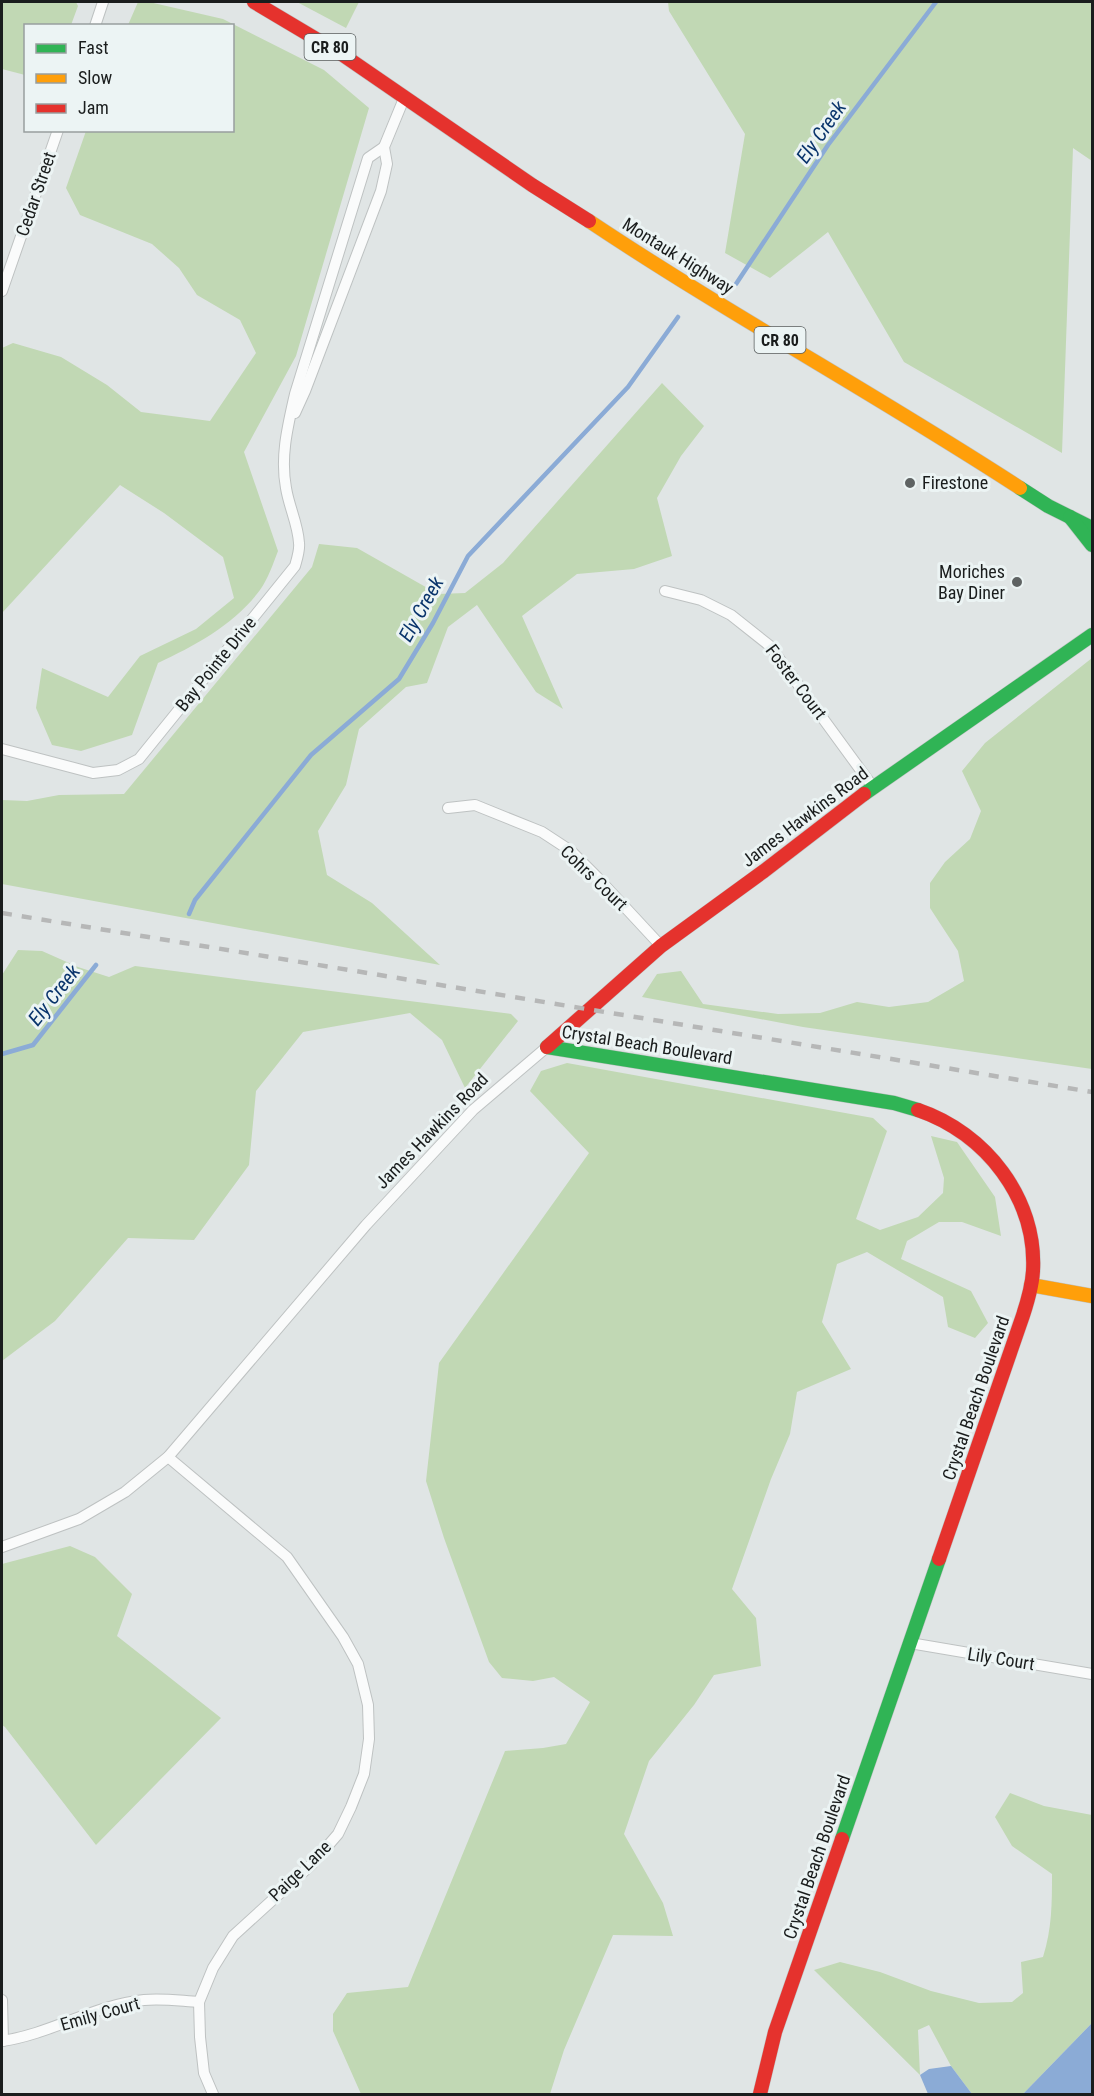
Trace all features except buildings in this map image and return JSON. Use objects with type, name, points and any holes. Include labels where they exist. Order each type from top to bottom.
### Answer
[{"type":"street","points":[[96,24],[103,2]]},
{"type":"street","name":"Montauk Highway","points":[[254,2],[333,49],[405,96],[532,185],[615,238],[868,394],[936,433],[1048,506],[1092,528]]},
{"type":"street","name":"Bay Pointe Drive","points":[[287,429],[305,391],[381,191],[387,164],[384,147],[405,96]]},
{"type":"street","name":"Cedar Street","points":[[2,291],[57,132]]},
{"type":"street","name":"Bay Pointe Drive","points":[[2,749],[93,773],[118,770],[139,759],[295,566],[300,545],[295,516],[286,489],[283,458],[287,429],[298,384],[368,158],[384,147]]},
{"type":"street","points":[[1070,517],[1092,545]]},
{"type":"street","name":"Foster Court","points":[[665,591],[701,600],[731,615],[770,646],[873,787]]},
{"type":"street","name":"James Hawkins Road","points":[[2,1547],[79,1519],[125,1492],[168,1457],[366,1226],[473,1110],[661,946],[764,871],[873,787],[1092,634]]},
{"type":"street","name":"Cohrs Court","points":[[448,808],[475,805],[542,832],[571,851],[661,946]]},
{"type":"street","name":"Crystal Beach Boulevard","points":[[547,1047],[894,1103],[921,1110],[945,1121],[979,1144],[1015,1190],[1027,1220],[1034,1263],[1031,1285],[1020,1324],[775,2032],[760,2094]]},
{"type":"street","points":[[1031,1285],[1092,1296]]},
{"type":"street","name":"Paige Lane","points":[[168,1457],[287,1557],[344,1637],[358,1664],[368,1705],[369,1739],[364,1774],[338,1834],[312,1864],[233,1936],[213,1968],[199,2002],[204,2073],[213,2094]]},
{"type":"street","name":"Lily Court","points":[[910,1643],[1092,1674]]},
{"type":"street","points":[[2,2000],[2,2041]]},
{"type":"street","name":"Emily Court","points":[[2,2041],[36,2034],[106,2008],[144,2000],[199,2002]]},
{"type":"green space","points":[[2,2],[76,2],[78,6],[71,24],[24,24],[24,75],[2,69]]},
{"type":"green space","points":[[138,2],[149,2],[223,19],[233,24],[128,24]]},
{"type":"green space","points":[[297,2],[359,2],[346,28]]},
{"type":"green space","points":[[668,2],[1092,2],[1092,161],[1073,148],[1062,453],[904,362],[828,232],[770,278],[725,253],[745,134],[669,11]]},
{"type":"green space","points":[[234,25],[324,70],[369,108],[296,356],[244,452],[278,551],[268,576],[250,602],[227,623],[200,641],[158,663],[132,735],[81,751],[52,745],[36,708],[42,668],[108,697],[140,656],[196,629],[234,598],[223,557],[164,513],[120,485],[2,613],[2,348],[13,343],[61,357],[107,385],[141,412],[210,421],[256,353],[240,320],[197,295],[179,268],[152,244],[80,215],[66,188],[86,132],[234,132]]},
{"type":"green space","points":[[662,383],[704,426],[681,456],[657,498],[672,556],[634,569],[577,574],[522,616],[563,709],[536,692],[477,605],[448,627],[427,683],[406,687],[359,729],[346,785],[318,831],[327,875],[372,903],[440,965],[2,884],[2,800],[27,801],[59,795],[124,794],[312,567],[319,544],[357,548],[438,594],[465,593],[503,563]]},
{"type":"green space","points":[[1092,658],[1092,1069],[803,1027],[642,997],[657,974],[681,971],[703,1004],[778,1014],[820,1013],[857,1002],[889,1007],[928,1002],[964,981],[958,951],[930,908],[930,883],[945,862],[970,839],[981,811],[962,771],[985,743]]},
{"type":"green space","points":[[18,950],[42,951],[78,967],[109,977],[135,966],[511,1014],[518,1021],[465,1088],[442,1040],[410,1013],[303,1032],[256,1091],[249,1165],[194,1240],[128,1238],[55,1321],[2,1361],[2,975]]},
{"type":"green space","points":[[567,1063],[873,1118],[887,1131],[856,1219],[880,1230],[918,1217],[943,1193],[944,1178],[931,1136],[957,1142],[995,1197],[1001,1236],[962,1222],[939,1222],[907,1241],[901,1259],[971,1291],[988,1323],[975,1338],[948,1327],[943,1297],[867,1252],[837,1264],[822,1322],[851,1369],[797,1392],[790,1434],[771,1479],[732,1589],[756,1618],[761,1666],[714,1675],[694,1705],[649,1761],[624,1834],[663,1903],[673,1936],[613,1935],[564,2050],[550,2094],[361,2094],[333,2031],[333,2014],[347,1993],[408,1987],[505,1751],[566,1744],[590,1702],[554,1677],[533,1681],[502,1678],[489,1662],[426,1481],[439,1363],[589,1153],[530,1091],[541,1071]]},
{"type":"green space","points":[[70,1546],[95,1557],[132,1594],[117,1636],[221,1718],[96,1845],[2,1725],[2,1564]]},
{"type":"green space","points":[[1010,1793],[1044,1806],[1092,1815],[1092,2023],[1023,2094],[972,2094],[951,2066],[929,2025],[918,2030],[920,2075],[814,1970],[840,1962],[880,1972],[931,1991],[979,2003],[1012,2002],[1023,1993],[1021,1962],[1043,1957],[1046,1947],[1051,1916],[1052,1874],[1012,1846],[995,1817]]},
{"type":"water","points":[[1092,2023],[1092,2094],[1023,2094]]},
{"type":"water","points":[[951,2066],[972,2094],[928,2094],[920,2075],[929,2069]]},
{"type":"waterway","name":"Ely Creek","points":[[736,284],[828,145],[936,2]]},
{"type":"waterway","name":"Ely Creek","points":[[189,914],[195,900],[311,755],[399,679],[433,623],[468,556],[628,387],[678,317]]},
{"type":"waterway","name":"Ely Creek","points":[[2,1054],[33,1045],[96,965]]},
{"type":"railway","points":[[2,913],[1092,1092]]},
{"type":"traffic: fast","points":[[1020,488],[1048,506],[1092,528]]},
{"type":"traffic: fast","points":[[1070,517],[1092,545]]},
{"type":"traffic: fast","points":[[864,794],[1092,635]]},
{"type":"traffic: fast","points":[[547,1047],[894,1103],[918,1110]]},
{"type":"traffic: fast","points":[[842,1839],[939,1559]]},
{"type":"traffic: slow","points":[[589,221],[642,256],[1020,488]]},
{"type":"traffic: slow","points":[[1031,1285],[1092,1296]]},
{"type":"traffic: jam","points":[[254,2],[343,55],[532,185],[589,221]]},
{"type":"traffic: jam","points":[[547,1047],[661,946],[864,794]]},
{"type":"traffic: jam","points":[[918,1110],[943,1121],[965,1135],[985,1152],[1002,1172],[1016,1194],[1026,1219],[1032,1244],[1033,1271],[1026,1305],[939,1559]]},
{"type":"traffic: jam","points":[[760,2094],[775,2032],[842,1839]]},
{"type":"place","name":"Firestone","points":[[910,483]]},
{"type":"place","name":"Moriches Bay Diner","points":[[1017,582]]}]
